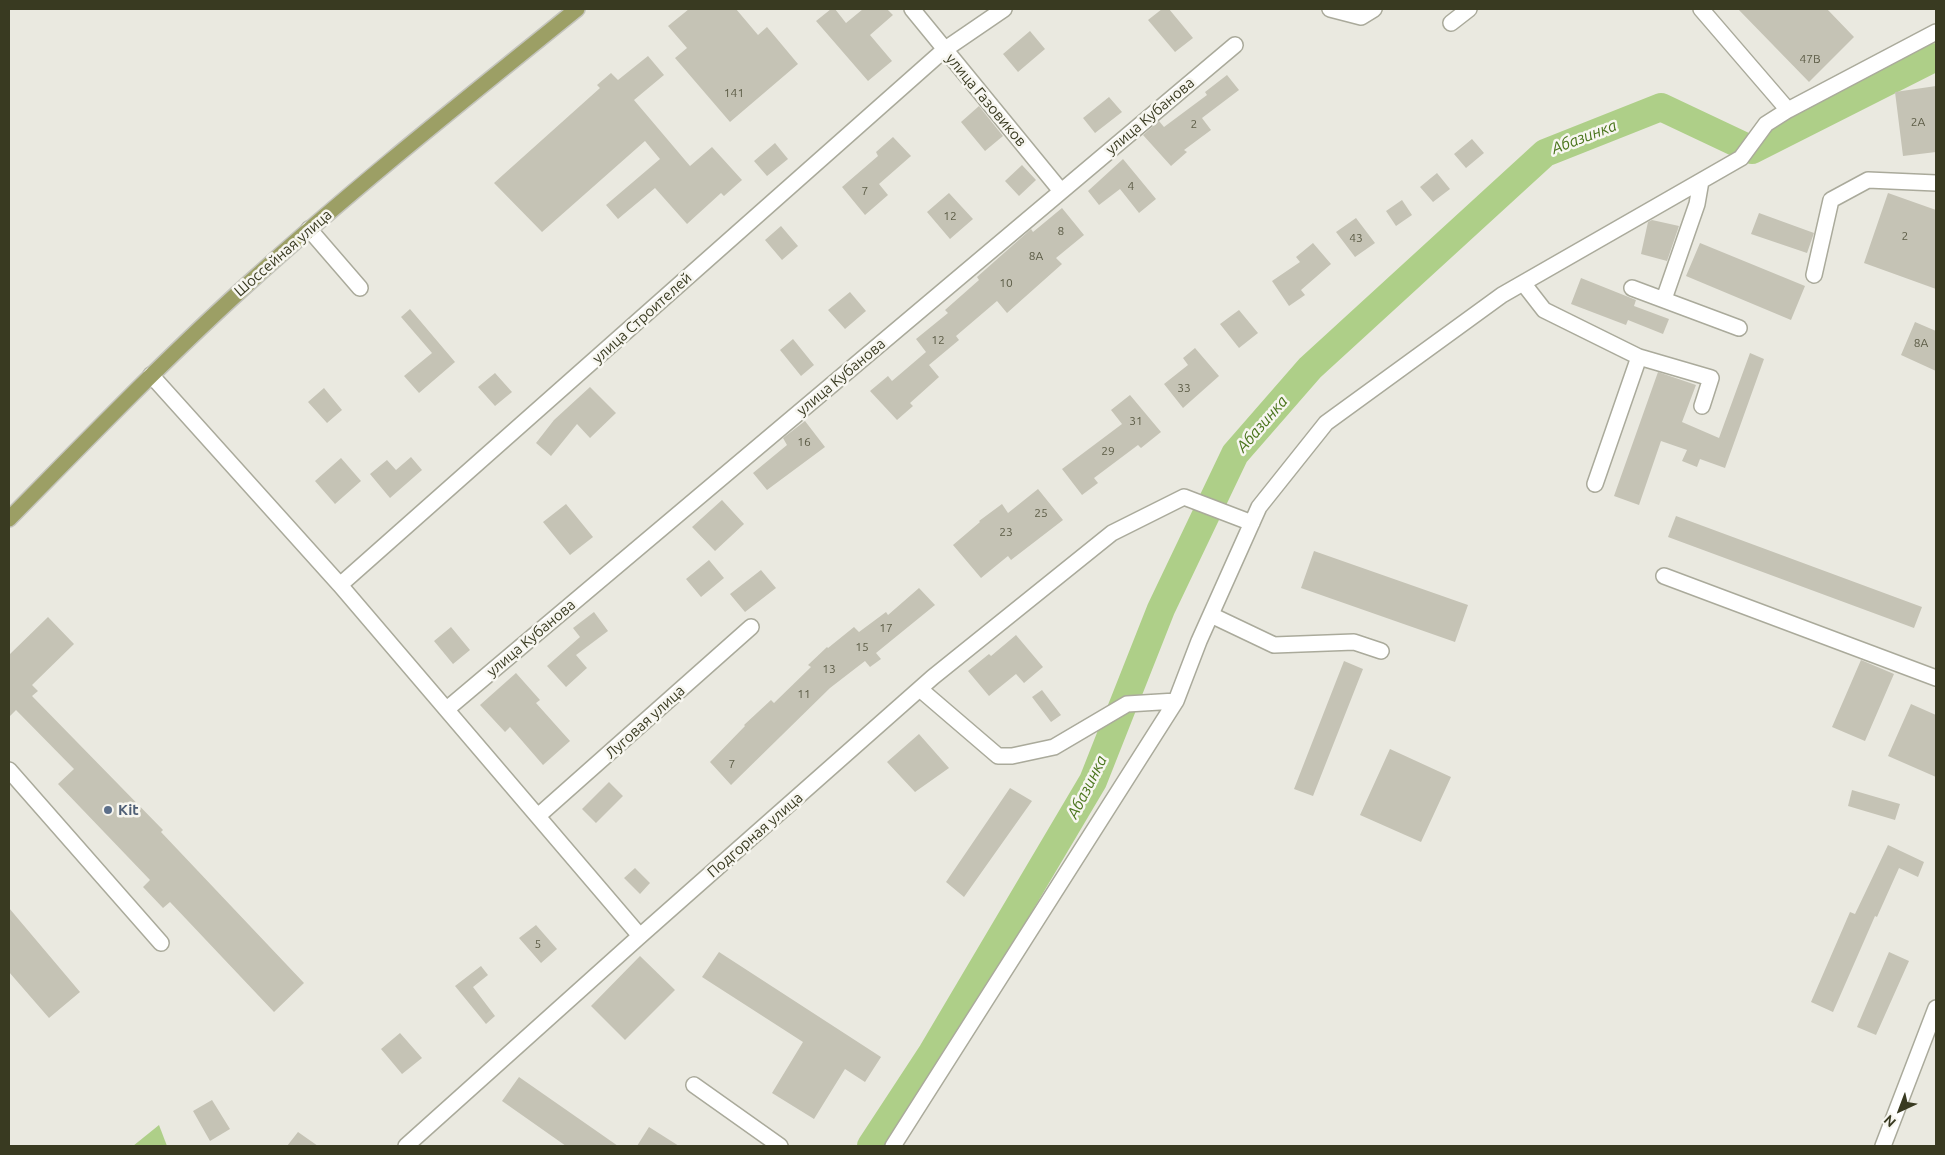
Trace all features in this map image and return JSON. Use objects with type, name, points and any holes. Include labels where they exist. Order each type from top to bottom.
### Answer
[{"type":"main road","name":"Шоссейная улица","points":[[9,512],[148,370],[293,236],[568,9]]},
{"type":"main road","name":"Шоссейная улица","points":[[9,519],[151,375],[309,229],[577,9]]},
{"type":"street","name":"улица Газовиков","points":[[912,9],[1061,191]]},
{"type":"street","name":"улица Строителей","points":[[340,585],[944,50],[1004,9]]},
{"type":"street","points":[[1330,9],[1361,17],[1374,9]]},
{"type":"street","points":[[1451,23],[1469,9]]},
{"type":"street","points":[[1701,9],[1788,110]]},
{"type":"street","points":[[893,1146],[1176,701],[1211,615],[1259,507],[1326,423],[1502,295],[1741,158],[1766,124],[1788,110],[1936,32]]},
{"type":"street","name":"улица Кубанова","points":[[447,709],[1234,46]]},
{"type":"street","points":[[1814,275],[1831,200],[1868,180],[1936,183]]},
{"type":"street","points":[[1664,299],[1697,204],[1701,181]]},
{"type":"street","points":[[309,229],[360,288]]},
{"type":"street","points":[[1524,283],[1544,310],[1639,357],[1711,378],[1702,406]]},
{"type":"street","points":[[1632,288],[1739,328]]},
{"type":"street","points":[[1596,484],[1639,357]]},
{"type":"street","points":[[151,375],[340,585],[640,936]]},
{"type":"street","name":"Подгорная улица","points":[[406,1146],[640,936],[921,690],[1112,533],[1184,497],[1252,523]]},
{"type":"street","points":[[1664,576],[1936,678]]},
{"type":"street","points":[[1211,615],[1274,646],[1354,642],[1381,651]]},
{"type":"street","name":"Луговая улица","points":[[538,816],[751,627]]},
{"type":"street","points":[[921,690],[998,756],[1012,756],[1054,747],[1127,704],[1176,701]]},
{"type":"street","points":[[9,770],[161,943]]},
{"type":"street","points":[[1883,1146],[1936,1008]]},
{"type":"street","points":[[694,1084],[780,1146]]},
{"type":"shaded area","points":[[159,1125],[167,1146],[133,1146]]},
{"type":"building","points":[[689,9],[736,9],[758,35],[767,27],[798,64],[730,122],[675,58],[687,48],[668,26]]},
{"type":"building","points":[[831,9],[835,9],[846,23],[863,9],[887,9],[893,15],[870,35],[892,61],[868,81],[816,21]]},
{"type":"building","points":[[1162,9],[1169,9],[1193,38],[1175,52],[1148,20]]},
{"type":"building","points":[[1738,9],[1827,9],[1854,37],[1809,82]]},
{"type":"building","points":[[1030,31],[1045,49],[1018,72],[1003,54]]},
{"type":"building","points":[[648,56],[664,75],[634,100],[690,166],[712,147],[742,180],[724,196],[721,193],[687,224],[655,188],[618,219],[606,205],[660,159],[645,141],[542,232],[494,183],[600,88],[597,85],[611,73],[618,80]]},
{"type":"building","points":[[1227,75],[1239,90],[1202,118],[1211,130],[1184,150],[1187,152],[1171,166],[1143,135],[1159,121],[1164,127],[1207,95],[1205,92]]},
{"type":"building","points":[[1936,86],[1936,152],[1903,156],[1895,92]]},
{"type":"building","points":[[1109,97],[1122,112],[1095,133],[1083,118]]},
{"type":"building","points":[[979,106],[1003,136],[985,151],[961,122]]},
{"type":"building","points":[[893,137],[911,156],[879,184],[888,195],[865,215],[842,187],[878,156],[876,152]]},
{"type":"building","points":[[1472,139],[1484,153],[1466,168],[1454,154]]},
{"type":"building","points":[[775,143],[788,159],[767,176],[754,161]]},
{"type":"building","points":[[1123,159],[1156,199],[1139,213],[1120,189],[1099,205],[1088,191]]},
{"type":"building","points":[[1022,165],[1036,180],[1019,196],[1005,181]]},
{"type":"building","points":[[1437,173],[1450,189],[1433,202],[1420,187]]},
{"type":"building","points":[[949,193],[973,219],[950,239],[927,212]]},
{"type":"building","points":[[1888,193],[1936,210],[1936,289],[1864,263]]},
{"type":"building","points":[[1402,200],[1412,215],[1396,226],[1386,211]]},
{"type":"building","points":[[1062,208],[1084,235],[1056,258],[1062,264],[1007,313],[997,301],[956,336],[959,340],[929,365],[939,377],[910,403],[913,406],[897,420],[870,391],[888,376],[892,381],[926,352],[916,339],[948,313],[945,310],[979,280],[977,277],[1031,229],[1033,232]]},
{"type":"building","points":[[1759,213],[1814,233],[1807,253],[1751,234]]},
{"type":"building","points":[[1356,218],[1375,243],[1355,257],[1336,232]]},
{"type":"building","points":[[1652,220],[1679,226],[1667,261],[1641,254],[1648,222]]},
{"type":"building","points":[[781,226],[798,246],[782,260],[765,240]]},
{"type":"building","points":[[1313,243],[1331,264],[1301,290],[1305,295],[1289,306],[1272,281],[1300,262],[1296,257]]},
{"type":"building","points":[[1700,243],[1805,286],[1791,320],[1686,276]]},
{"type":"building","points":[[1581,278],[1636,300],[1634,306],[1669,319],[1663,334],[1628,320],[1626,325],[1571,304]]},
{"type":"building","points":[[850,292],[866,311],[845,329],[828,310]]},
{"type":"building","points":[[410,309],[455,362],[419,393],[404,376],[432,353],[401,317]]},
{"type":"building","points":[[1239,310],[1258,333],[1239,348],[1220,324]]},
{"type":"building","points":[[1915,322],[1936,331],[1936,371],[1901,355]]},
{"type":"building","points":[[793,339],[814,365],[801,376],[780,350]]},
{"type":"building","points":[[1195,348],[1219,376],[1183,408],[1164,384],[1188,365],[1183,358]]},
{"type":"building","points":[[1750,353],[1764,359],[1725,468],[1700,459],[1697,467],[1682,461],[1687,450],[1661,441],[1639,505],[1614,496],[1658,372],[1696,385],[1682,422],[1719,438]]},
{"type":"building","points":[[495,373],[512,392],[495,406],[478,387]]},
{"type":"building","points":[[590,387],[616,413],[590,438],[577,424],[551,456],[536,443],[554,420]]},
{"type":"building","points":[[324,388],[342,410],[327,423],[308,402]]},
{"type":"building","points":[[1130,395],[1161,432],[1141,448],[1138,445],[1094,478],[1098,483],[1082,495],[1062,469],[1122,424],[1111,410]]},
{"type":"building","points":[[805,421],[825,447],[767,490],[753,473],[787,445],[783,438]]},
{"type":"building","points":[[411,457],[422,470],[390,498],[370,474],[387,460],[396,470]]},
{"type":"building","points":[[341,458],[361,481],[335,504],[315,481]]},
{"type":"building","points":[[1038,489],[1063,520],[1011,560],[1008,556],[981,578],[953,545],[979,521],[1002,504],[1008,513]]},
{"type":"building","points":[[722,500],[744,524],[715,551],[692,527]]},
{"type":"building","points":[[566,504],[593,537],[570,555],[543,522]]},
{"type":"building","points":[[1676,516],[1922,607],[1914,628],[1668,537]]},
{"type":"building","points":[[1314,551],[1468,605],[1455,642],[1301,588]]},
{"type":"building","points":[[709,560],[724,578],[701,597],[686,579]]},
{"type":"building","points":[[761,570],[776,588],[745,612],[730,594]]},
{"type":"building","points":[[919,588],[935,605],[876,653],[881,659],[870,667],[865,661],[830,688],[731,785],[710,762],[744,725],[771,700],[774,703],[811,667],[808,665],[827,647],[854,627],[859,632],[886,612],[888,615]]},
{"type":"building","points":[[594,612],[608,631],[576,655],[587,668],[566,687],[547,666],[580,637],[573,628]]},
{"type":"building","points":[[48,617],[74,644],[32,685],[38,691],[32,696],[163,830],[161,832],[304,983],[274,1012],[170,902],[163,908],[143,887],[150,880],[58,784],[74,769],[16,710],[9,717],[9,655]]},
{"type":"building","points":[[451,627],[470,650],[453,664],[434,641]]},
{"type":"building","points":[[1016,635],[1043,667],[1024,683],[1016,674],[989,696],[968,671],[989,654],[991,656]]},
{"type":"building","points":[[1861,660],[1894,674],[1865,741],[1832,727]]},
{"type":"building","points":[[1344,661],[1363,669],[1313,796],[1294,789]]},
{"type":"building","points":[[516,673],[540,700],[536,703],[570,741],[543,765],[510,727],[505,732],[480,705]]},
{"type":"building","points":[[1042,690],[1061,715],[1051,722],[1032,697]]},
{"type":"building","points":[[1911,704],[1936,715],[1936,777],[1888,756]]},
{"type":"building","points":[[919,734],[949,768],[915,792],[887,762]]},
{"type":"building","points":[[1390,749],[1451,777],[1421,842],[1360,815]]},
{"type":"building","points":[[609,782],[623,796],[596,823],[582,809]]},
{"type":"building","points":[[1010,788],[1032,801],[964,897],[946,882]]},
{"type":"building","points":[[1852,790],[1900,804],[1895,820],[1848,806]]},
{"type":"building","points":[[1888,845],[1924,862],[1918,877],[1899,868],[1877,917],[1875,916],[1833,1012],[1811,1002],[1850,912],[1855,914]]},
{"type":"building","points":[[635,868],[650,883],[640,894],[624,878]]},
{"type":"building","points":[[9,908],[80,992],[49,1018],[9,972]]},
{"type":"building","points":[[536,925],[557,949],[541,963],[519,938]]},
{"type":"building","points":[[719,952],[881,1057],[865,1082],[845,1069],[814,1119],[772,1093],[803,1042],[702,977]]},
{"type":"building","points":[[1889,952],[1909,961],[1876,1035],[1857,1027]]},
{"type":"building","points":[[640,956],[675,990],[625,1040],[591,1006]]},
{"type":"building","points":[[481,966],[488,975],[473,987],[495,1016],[486,1024],[455,986]]},
{"type":"building","points":[[400,1033],[422,1058],[402,1074],[381,1049]]},
{"type":"building","points":[[519,1077],[618,1146],[566,1146],[502,1101]]},
{"type":"building","points":[[212,1100],[230,1129],[210,1141],[193,1111]]},
{"type":"building","points":[[649,1127],[679,1146],[637,1146]]},
{"type":"building","points":[[298,1132],[318,1146],[287,1146]]},
{"type":"waterway","name":"Абазинка","points":[[871,1146],[932,1053],[1093,781],[1161,609],[1235,454],[1310,368],[1545,153],[1661,107],[1752,150],[1936,57]]},
{"type":"place","name":"Kit","points":[[108,810]]}]
